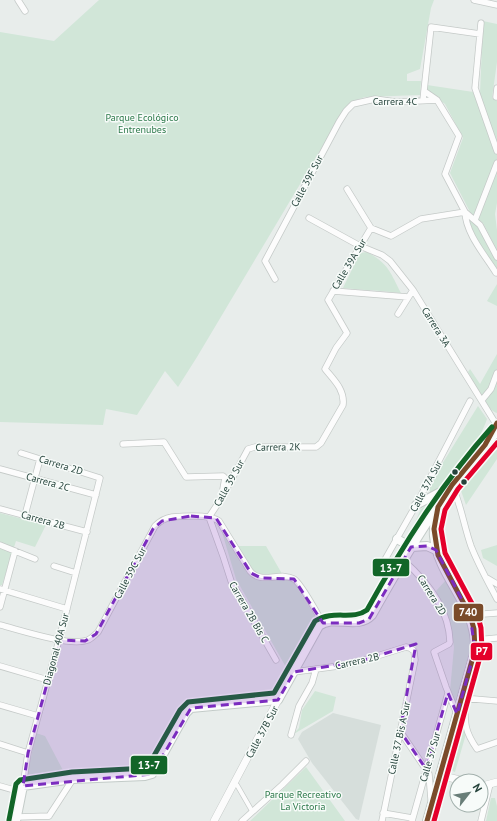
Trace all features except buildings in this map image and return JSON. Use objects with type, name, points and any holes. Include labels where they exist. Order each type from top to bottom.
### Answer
[{"type":"main road","points":[[485,445],[497,423]]},
{"type":"main road","points":[[323,623],[359,623],[368,619],[372,615],[411,547],[452,485],[497,432]]},
{"type":"main road","points":[[416,505],[452,485]]},
{"type":"main road","points":[[427,821],[457,714],[464,698],[476,640],[470,615],[436,550],[434,529],[438,507]]},
{"type":"main road","points":[[397,539],[411,547],[427,546],[436,550]]},
{"type":"main road","name":"Calle 37B Sur","points":[[278,700],[317,629],[323,623]]},
{"type":"main road","points":[[22,789],[74,779],[149,775],[155,770],[186,713],[191,708],[278,700]]},
{"type":"main road","name":"Diagonal 40A Sur","points":[[16,819],[22,789]]},
{"type":"street","points":[[18,0],[25,11]]},
{"type":"street","points":[[474,0],[497,5]]},
{"type":"street","points":[[481,24],[475,88],[497,151]]},
{"type":"street","points":[[423,100],[431,27],[480,34]]},
{"type":"street","points":[[496,97],[497,88]]},
{"type":"street","name":"Carrera 4C","points":[[424,91],[438,100],[459,136],[445,174],[465,212]]},
{"type":"street","name":"Carrera 4C","points":[[353,104],[375,99],[396,102],[438,100]]},
{"type":"street","name":"Calle 39F Sur","points":[[275,280],[265,261],[339,122],[346,111],[353,104]]},
{"type":"street","points":[[475,220],[497,163]]},
{"type":"street","points":[[347,189],[371,228],[391,236],[421,219],[465,212],[480,225],[497,257]]},
{"type":"street","points":[[465,212],[469,228],[496,273]]},
{"type":"street","name":"Carrera 3A","points":[[309,218],[360,246],[382,254],[397,269],[413,290],[497,423]]},
{"type":"street","name":"Calle 39A Sur","points":[[306,447],[316,446],[321,443],[343,405],[344,400],[341,390],[325,369],[336,348],[347,332],[328,300],[371,228]]},
{"type":"street","points":[[398,314],[413,290]]},
{"type":"street","points":[[333,291],[408,297]]},
{"type":"street","points":[[482,400],[491,389],[497,373]]},
{"type":"street","name":"Calle 37A Sur","points":[[379,570],[416,505],[470,401]]},
{"type":"street","points":[[123,444],[164,442],[186,477],[223,476],[225,478],[223,489],[225,491]]},
{"type":"street","name":"Carrera 2K","points":[[250,448],[306,447]]},
{"type":"street","name":"Calle 39 Sur","points":[[209,517],[246,452],[250,448]]},
{"type":"street","name":"Carrera 2D","points":[[21,453],[100,478]]},
{"type":"street","points":[[25,515],[40,459]]},
{"type":"street","name":"Carrera 2C","points":[[0,469],[96,495]]},
{"type":"street","name":"Diagonal 40A Sur","points":[[22,789],[28,753],[59,640],[100,478]]},
{"type":"street","points":[[452,485],[458,500],[471,546],[497,599]]},
{"type":"street","name":"Carrera 2B","points":[[0,509],[87,532]]},
{"type":"street","points":[[209,517],[216,518],[222,524],[250,571],[256,576],[263,578],[285,577],[292,578],[298,582],[323,623]]},
{"type":"street","name":"Calle 39C Sur","points":[[0,625],[59,640],[85,641],[90,639],[96,634],[153,529],[158,524],[171,518],[209,517]]},
{"type":"street","name":"Carrera 2B Bis C","points":[[209,517],[231,581],[276,660]]},
{"type":"street","points":[[0,545],[35,559]]},
{"type":"street","points":[[0,607],[2,590],[15,551]]},
{"type":"street","name":"Carrera 2D","points":[[403,560],[417,572],[432,592],[446,616],[450,642],[434,652],[448,693]]},
{"type":"street","points":[[54,566],[76,573]]},
{"type":"street","points":[[486,577],[497,584]]},
{"type":"street","points":[[2,590],[67,609]]},
{"type":"street","points":[[470,615],[497,613]]},
{"type":"street","points":[[476,640],[497,638]]},
{"type":"street","name":"Carrera 2B","points":[[294,672],[361,662],[406,647],[412,649],[415,654]]},
{"type":"street","name":"Calle 37 Bis A Sur","points":[[382,821],[415,654]]},
{"type":"street","points":[[0,666],[48,680]]},
{"type":"street","points":[[290,735],[299,706],[312,683],[316,669]]},
{"type":"street","points":[[448,693],[457,714]]},
{"type":"street","name":"Calle 37 Sur","points":[[412,820],[448,693]]},
{"type":"street","points":[[497,701],[464,698],[465,728],[477,749],[497,742]]},
{"type":"street","name":"Calle 37B Sur","points":[[214,821],[278,700]]},
{"type":"street","points":[[0,705],[38,716]]},
{"type":"street","points":[[400,731],[429,774],[432,803]]},
{"type":"street","points":[[0,744],[28,753]]},
{"type":"street","points":[[242,821],[306,761]]},
{"type":"street","points":[[439,775],[449,777]]},
{"type":"street","points":[[16,819],[51,819],[74,779]]},
{"type":"street","points":[[481,821],[490,784],[497,782]]},
{"type":"street","points":[[237,785],[252,811]]},
{"type":"street","points":[[0,786],[22,789]]},
{"type":"street","points":[[383,813],[412,820]]},
{"type":"highlighted area","points":[[191,516],[216,518],[251,573],[261,578],[294,579],[323,623],[359,623],[369,619],[411,547],[427,546],[436,550],[470,615],[475,650],[457,714],[448,693],[426,769],[400,731],[416,644],[361,661],[294,672],[278,700],[191,708],[152,774],[23,786],[28,753],[59,640],[85,641],[96,634],[153,529],[162,521]]},
{"type":"shaded area","points":[[333,713],[381,725],[359,820],[356,819],[312,763],[298,739],[302,732]]},
{"type":"green space","name":"Parque Ecológico Entrenubes","points":[[99,0],[434,0],[431,8],[420,69],[407,74],[407,81],[421,81],[420,95],[365,97],[356,100],[346,107],[178,387],[165,371],[137,415],[106,409],[103,425],[0,422],[0,32],[54,41]]},
{"type":"green space","points":[[483,21],[497,24],[497,62],[492,98],[497,101],[497,203],[495,214],[497,250],[483,223],[470,212],[450,173],[463,138],[445,104],[427,90],[427,85],[480,93]]},
{"type":"green space","points":[[468,217],[478,227],[497,261],[497,271],[473,233]]},
{"type":"green space","points":[[367,252],[385,265],[401,293],[343,288],[360,253]]},
{"type":"green space","points":[[497,284],[497,306],[487,301]]},
{"type":"green space","points":[[497,354],[497,413],[493,411],[485,402],[468,372],[470,369],[480,384]]},
{"type":"green space","points":[[478,406],[487,419],[478,439],[472,450],[456,470],[448,479],[431,493],[429,490],[434,477]]},
{"type":"green space","points":[[497,443],[497,459],[466,505],[459,485]]},
{"type":"green space","points":[[434,500],[436,501],[411,537],[409,535],[421,509]]},
{"type":"green space","points":[[0,513],[46,525],[35,547],[16,541],[2,585],[0,585]]},
{"type":"green space","points":[[221,529],[232,546],[266,546],[285,579],[293,581],[316,618],[287,669],[236,579]]},
{"type":"green space","points":[[497,545],[497,566],[483,558],[481,550]]},
{"type":"green space","points":[[446,580],[468,624],[472,641],[456,704],[450,691],[454,647],[449,618],[436,591]]},
{"type":"green space","points":[[315,691],[336,697],[333,711],[292,735],[299,728],[302,710]]},
{"type":"green space","points":[[463,715],[466,734],[455,772],[448,769]]},
{"type":"green space","points":[[36,733],[45,736],[66,776],[26,781]]},
{"type":"green space","name":"Parque Recreativo La Victoria","points":[[306,767],[345,821],[250,821]]},
{"type":"green space","points":[[491,798],[495,798],[497,806],[497,821],[486,821],[489,813]]},
{"type":"transit line","name":"740","points":[[427,821],[475,650],[474,629],[470,615],[438,555],[434,529],[438,507],[452,485],[485,445],[497,423]]},
{"type":"transit line","name":"13-7","points":[[9,820],[16,784],[20,780],[72,772],[147,768],[180,710],[188,702],[274,693],[315,621],[329,616],[355,615],[367,610],[424,515],[456,470],[492,427]]},
{"type":"transit line","name":"P7","points":[[434,821],[482,650],[481,628],[477,613],[445,553],[441,529],[445,510],[458,489],[497,443]]}]
